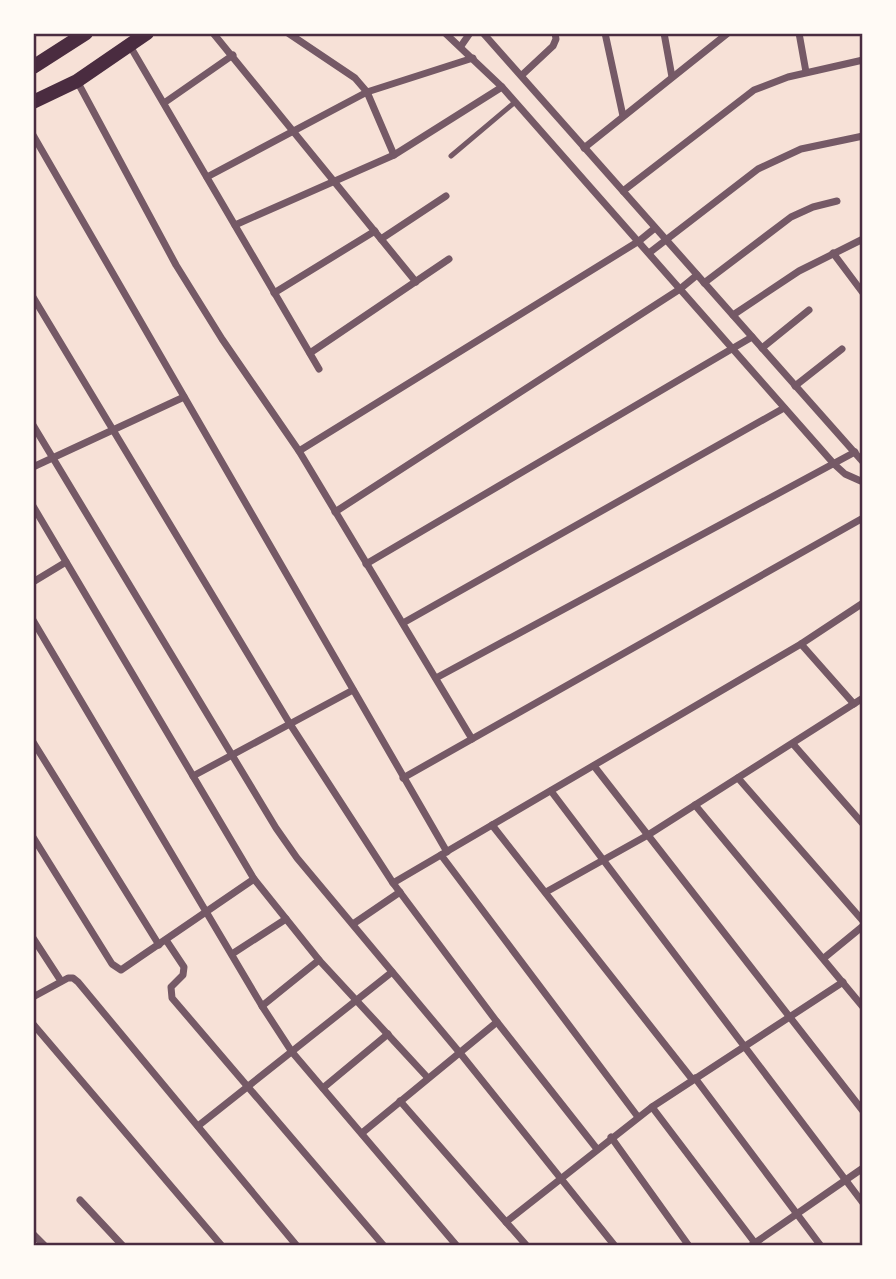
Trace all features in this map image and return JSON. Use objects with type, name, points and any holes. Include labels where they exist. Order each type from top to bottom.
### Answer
[{"type":"main road","points":[[33,67],[86,33]]},
{"type":"main road","points":[[33,102],[76,81],[147,33]]},
{"type":"street","points":[[213,33],[416,282]]},
{"type":"street","points":[[288,33],[355,78],[367,92],[394,155]]},
{"type":"street","points":[[445,33],[502,87],[834,464],[845,474],[863,482]]},
{"type":"street","points":[[461,46],[470,33]]},
{"type":"street","points":[[483,33],[863,462]]},
{"type":"street","points":[[522,75],[553,46],[555,33]]},
{"type":"street","points":[[605,33],[623,117]]},
{"type":"street","points":[[664,33],[672,78]]},
{"type":"street","points":[[799,33],[806,72]]},
{"type":"street","points":[[584,148],[726,34]]},
{"type":"street","points":[[130,46],[319,369]]},
{"type":"street","points":[[164,103],[233,55]]},
{"type":"street","points":[[207,177],[367,92],[473,58]]},
{"type":"street","points":[[623,191],[738,100],[771,82],[863,60]]},
{"type":"street","points":[[76,81],[176,265],[222,339],[299,451],[472,739]]},
{"type":"street","points":[[235,225],[394,155],[502,87]]},
{"type":"street","points":[[33,135],[444,853],[638,1117]]},
{"type":"street","points":[[649,253],[758,169],[779,158],[823,143],[863,136]]},
{"type":"street","points":[[381,239],[446,196]]},
{"type":"street","points":[[704,283],[791,217],[813,207],[837,201]]},
{"type":"street","points":[[299,451],[639,241],[655,228]]},
{"type":"street","points":[[274,293],[375,231]]},
{"type":"street","points":[[733,315],[799,271],[863,239]]},
{"type":"street","points":[[833,253],[863,293]]},
{"type":"street","points":[[310,353],[449,259]]},
{"type":"street","points":[[335,512],[680,289],[697,275]]},
{"type":"street","points":[[33,297],[289,724],[393,883],[597,1149]]},
{"type":"street","points":[[762,348],[809,310]]},
{"type":"street","points":[[366,565],[752,337]]},
{"type":"street","points":[[795,386],[842,349]]},
{"type":"street","points":[[33,467],[184,397]]},
{"type":"street","points":[[403,623],[784,408]]},
{"type":"street","points":[[33,425],[297,858],[460,1053],[615,1246]]},
{"type":"street","points":[[436,678],[855,452]]},
{"type":"street","points":[[33,506],[254,879],[320,960],[428,1078]]},
{"type":"street","points":[[403,778],[863,518]]},
{"type":"street","points":[[33,582],[66,562]]},
{"type":"street","points":[[393,883],[801,644],[863,603]]},
{"type":"street","points":[[33,620],[292,1052],[457,1246]]},
{"type":"street","points":[[546,892],[648,835],[860,701],[801,644]]},
{"type":"street","points":[[193,776],[353,690]]},
{"type":"street","points":[[33,742],[159,945]]},
{"type":"street","points":[[793,744],[863,824]]},
{"type":"street","points":[[594,766],[863,1111]]},
{"type":"street","points":[[738,778],[863,921]]},
{"type":"street","points":[[551,791],[863,1203]]},
{"type":"street","points":[[695,805],[863,1007]]},
{"type":"street","points":[[492,825],[693,1078],[821,1246]]},
{"type":"street","points":[[33,837],[117,969],[125,969],[254,879]]},
{"type":"street","points":[[353,924],[400,892]]},
{"type":"street","points":[[232,954],[286,919]]},
{"type":"street","points":[[824,958],[863,926]]},
{"type":"street","points":[[33,938],[61,981]]},
{"type":"street","points":[[166,940],[184,967],[183,975],[170,990],[172,998],[384,1246]]},
{"type":"street","points":[[262,1006],[320,960]]},
{"type":"street","points":[[198,1126],[392,972]]},
{"type":"street","points":[[33,997],[61,981],[73,978],[78,982],[297,1246]]},
{"type":"street","points":[[506,1222],[652,1107],[843,982]]},
{"type":"street","points":[[362,1133],[497,1022]]},
{"type":"street","points":[[33,1024],[222,1246]]},
{"type":"street","points":[[323,1088],[388,1034]]},
{"type":"street","points":[[400,1101],[527,1246]]},
{"type":"street","points":[[652,1107],[753,1245],[863,1168]]},
{"type":"street","points":[[611,1137],[689,1246]]},
{"type":"street","points":[[80,1200],[123,1246]]},
{"type":"street","points":[[33,1234],[45,1246]]},
{"type":"lane","points":[[451,156],[515,102]]}]
